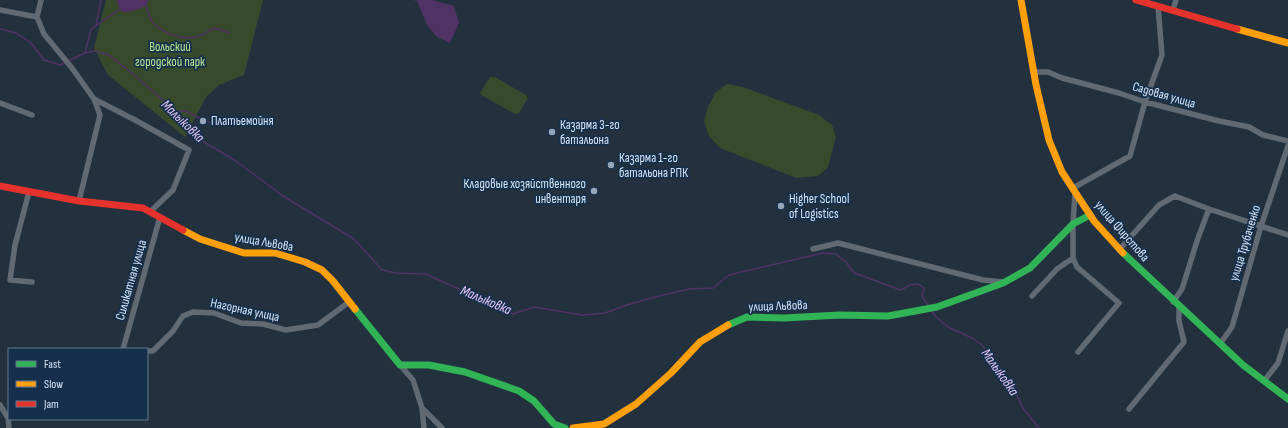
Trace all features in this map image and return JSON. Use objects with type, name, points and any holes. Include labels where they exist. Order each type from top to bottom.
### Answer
[{"type":"street","points":[[42,0],[37,17],[44,34],[72,68],[94,99],[100,115],[79,201]]},
{"type":"street","name":"улица Фирстова","points":[[1021,0],[1033,72],[1049,140],[1062,172],[1090,215],[1119,250],[1176,305],[1264,381],[1288,399]]},
{"type":"street","points":[[1136,0],[1288,43]]},
{"type":"street","points":[[1173,10],[1176,0]]},
{"type":"street","points":[[1078,352],[1119,304],[1077,267],[1073,258],[1074,190],[1130,156],[1145,102],[1162,55],[1158,6]]},
{"type":"street","points":[[0,10],[37,17]]},
{"type":"street","name":"Садовая улица","points":[[1033,72],[1048,72],[1062,78],[1119,93],[1145,102],[1249,127],[1263,135],[1288,142]]},
{"type":"street","points":[[94,99],[189,150],[173,190],[150,212]]},
{"type":"street","points":[[0,103],[32,115]]},
{"type":"street","name":"улица Трубаченко","points":[[1220,344],[1232,327],[1261,226],[1288,146]]},
{"type":"street","name":"улица Львова","points":[[0,186],[79,201],[143,208],[200,239],[244,253],[275,253],[305,262],[322,270],[334,281],[400,365]]},
{"type":"street","points":[[29,192],[15,245],[10,280],[32,282]]},
{"type":"street","points":[[1119,250],[1159,205],[1175,196],[1288,235]]},
{"type":"street","points":[[1129,410],[1184,342],[1176,305],[1209,209]]},
{"type":"street","name":"улица Львова","points":[[573,428],[604,424],[636,404],[671,373],[700,342],[725,326],[747,316],[784,318],[888,316],[937,307],[1003,282],[1030,268],[1073,224],[1090,215]]},
{"type":"street","name":"Силикатная улица","points":[[123,348],[160,217]]},
{"type":"street","points":[[813,249],[838,243],[984,280],[1003,282]]},
{"type":"street","points":[[1032,296],[1058,269],[1073,258]]},
{"type":"street","name":"Нагорная улица","points":[[148,351],[153,351],[173,331],[183,316],[193,312],[214,313],[242,323],[263,324],[286,330],[318,325],[349,302]]},
{"type":"street","points":[[1264,381],[1278,363],[1288,331]]},
{"type":"street","points":[[400,365],[413,380],[422,408],[424,428]]},
{"type":"street","points":[[400,365],[429,365],[466,372],[519,391],[534,401],[554,424],[559,427]]},
{"type":"street","points":[[0,405],[8,418]]},
{"type":"street","points":[[422,408],[442,428]]},
{"type":"green space","name":"Вольский городской парк","points":[[106,0],[263,0],[244,75],[219,85],[206,97],[185,137],[108,75],[94,48]]},
{"type":"green space","points":[[490,77],[495,77],[526,95],[528,98],[519,113],[515,114],[480,93]]},
{"type":"green space","points":[[727,84],[743,87],[819,115],[832,125],[836,137],[828,167],[818,176],[796,178],[720,148],[709,136],[704,121],[708,107],[715,93]]},
{"type":"shaded area","points":[[117,0],[148,0],[146,6],[122,12]]},
{"type":"shaded area","points":[[413,0],[432,0],[454,6],[459,23],[450,43],[436,36],[427,25],[417,1]]},
{"type":"waterway","points":[[96,25],[101,0]]},
{"type":"waterway","points":[[146,6],[153,23],[157,27],[178,37],[195,37],[203,35],[215,28],[229,33]]},
{"type":"waterway","points":[[85,53],[91,29],[120,9]]},
{"type":"waterway","name":"Малыковка","points":[[0,29],[16,33],[31,43],[44,60],[60,65],[65,63]]},
{"type":"waterway","name":"Малыковка","points":[[68,61],[85,53],[95,51],[109,55],[164,101],[184,125],[199,139],[236,161],[283,196],[354,239],[382,270],[396,273],[426,274],[513,314],[534,307],[582,315],[605,313],[627,305],[689,289],[713,288],[729,275],[823,253],[836,254],[846,262],[854,273],[901,290],[910,285],[918,284],[924,288],[922,296],[929,307]]},
{"type":"waterway","points":[[173,112],[186,111],[201,119]]},
{"type":"waterway","points":[[206,122],[221,123]]},
{"type":"waterway","name":"Малыковка","points":[[931,310],[936,317],[948,327],[972,338],[982,345],[1014,388],[1022,407],[1039,428]]},
{"type":"traffic: fast","points":[[728,325],[747,317],[784,318],[840,315],[888,316],[937,307],[1003,283],[1030,268],[1073,224],[1090,215]]},
{"type":"traffic: fast","points":[[1123,253],[1243,365],[1288,399]]},
{"type":"traffic: fast","points":[[355,309],[400,365],[429,365],[465,372],[519,391],[534,401],[554,424],[565,428]]},
{"type":"traffic: slow","points":[[1021,0],[1036,85],[1049,140],[1062,172],[1094,221],[1123,253]]},
{"type":"traffic: slow","points":[[1237,29],[1288,43]]},
{"type":"traffic: slow","points":[[183,230],[200,239],[244,253],[275,253],[305,262],[322,270],[333,281],[355,309]]},
{"type":"traffic: slow","points":[[573,428],[604,424],[636,404],[671,373],[700,342],[728,325]]},
{"type":"traffic: jam","points":[[1136,0],[1237,29]]},
{"type":"traffic: jam","points":[[0,186],[79,201],[143,208],[183,230]]},
{"type":"place","name":"Платьемойня","points":[[203,121]]},
{"type":"place","name":"Казарма 3-го батальона","points":[[552,132]]},
{"type":"place","name":"Казарма 1-го батальона РПК","points":[[611,165]]},
{"type":"place","name":"Кладовые хозяйственного инвентаря","points":[[594,191]]},
{"type":"place","name":"Higher School of Logistics","points":[[781,206]]}]
